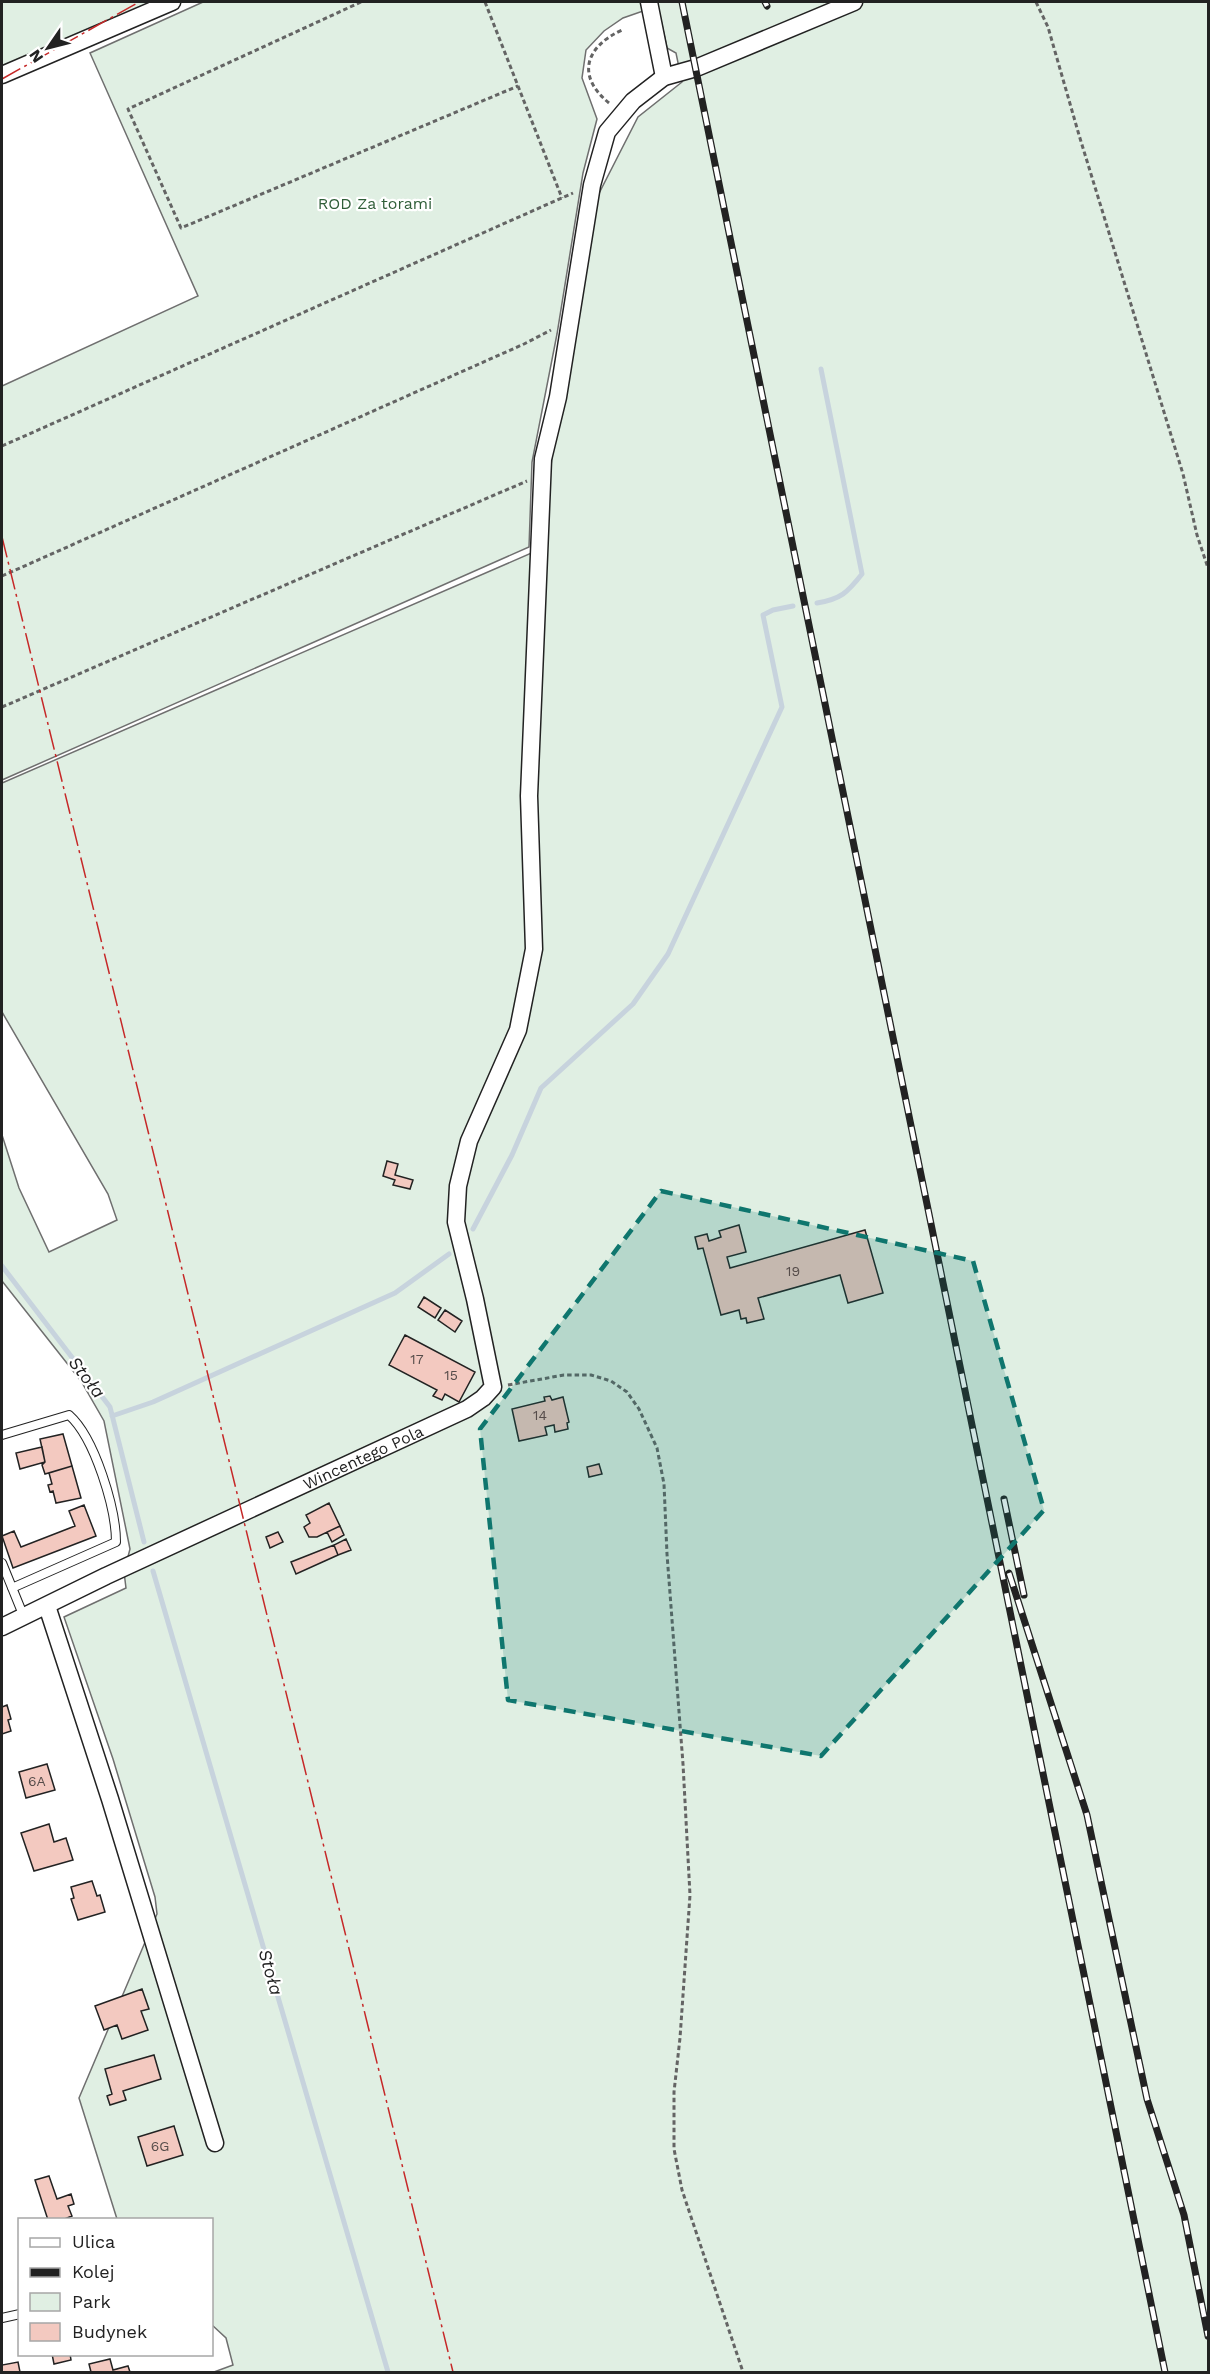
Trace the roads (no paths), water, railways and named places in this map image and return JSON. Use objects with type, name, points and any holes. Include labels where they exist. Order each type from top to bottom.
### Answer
[{"type":"street","points":[[2,75],[172,2]]},
{"type":"street","points":[[649,2],[664,78],[696,68],[849,2]]},
{"type":"street","name":"Wincentego Pola","points":[[2,1627],[106,1576],[467,1409],[483,1398],[493,1387],[476,1299],[456,1222],[458,1186],[469,1141],[518,1030],[534,949],[529,796],[543,459],[558,397],[592,185],[607,132],[633,101],[664,78]]},
{"type":"street","points":[[47,1606],[110,1799],[215,2143]]},
{"type":"lane","points":[[2,1435],[69,1415],[78,1423],[102,1474],[116,1527],[116,1542],[12,1588]]},
{"type":"lane","points":[[2,1563],[24,1617]]},
{"type":"lane","points":[[2,2318],[18,2314]]},
{"type":"waterway","points":[[817,603],[843,594],[862,574],[821,369]]},
{"type":"waterway","points":[[473,1229],[512,1155],[541,1088],[633,1004],[668,954],[782,707],[763,615],[773,610],[793,606]]},
{"type":"waterway","points":[[112,1416],[153,1402],[395,1293],[449,1254]]},
{"type":"waterway","name":"Stoła","points":[[2,1266],[110,1407],[144,1542]]},
{"type":"waterway","name":"Stoła","points":[[153,1571],[388,2372]]},
{"type":"railway","points":[[682,2],[1165,2372]]},
{"type":"railway","points":[[765,2],[767,6]]},
{"type":"railway","points":[[1004,1499],[1024,1595]]},
{"type":"railway","points":[[1009,1573],[1087,1815],[1147,2099],[1184,2215],[1208,2336]]},
{"type":"park label","name":"ROD Za torami","points":[[375,203]]}]
